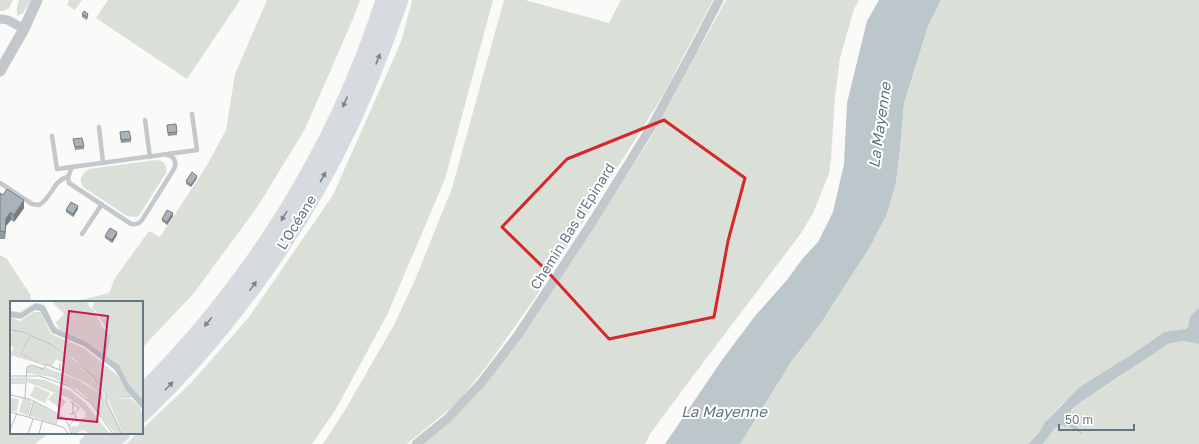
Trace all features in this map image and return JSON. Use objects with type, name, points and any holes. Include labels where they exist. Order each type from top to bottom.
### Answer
[{"type":"highway","name":"L’Océane","points":[[143,392],[188,345],[212,317],[236,286],[284,215],[318,157],[344,105],[384,0]]},
{"type":"highway","name":"L’Océane","points":[[143,413],[175,381],[225,323],[261,275],[294,227],[314,194],[350,124],[374,70],[400,0]]},
{"type":"highway","points":[[88,444],[99,434]]},
{"type":"highway","points":[[110,444],[121,434]]},
{"type":"street","points":[[0,71],[24,28],[37,0]]},
{"type":"street","name":"Chemin Bas d'Epinard","points":[[416,444],[447,419],[481,383],[518,335],[594,219],[652,124],[719,0]]},
{"type":"street","points":[[0,19],[8,20],[24,28]]},
{"type":"lane","points":[[52,136],[57,169],[197,150],[192,114]]},
{"type":"lane","points":[[145,120],[150,157]]},
{"type":"lane","points":[[98,126],[103,163]]},
{"type":"lane","points":[[72,167],[68,177],[69,183],[132,224],[140,222],[174,169],[174,160],[172,156],[167,154]]},
{"type":"lane","points":[[0,183],[32,204],[39,205],[45,202],[59,180],[68,177]]},
{"type":"lane","points":[[82,234],[102,204]]},
{"type":"highlighted area","points":[[664,120],[745,178],[728,241],[714,317],[609,339],[548,272],[502,227],[567,159]]},
{"type":"shaded area","points":[[0,0],[13,0],[9,8],[0,11]]},
{"type":"shaded area","points":[[19,0],[31,0],[23,13],[17,16],[17,5]]},
{"type":"shaded area","points":[[69,0],[82,0],[75,10],[67,5]]},
{"type":"shaded area","points":[[108,0],[240,0],[187,79],[96,18]]},
{"type":"shaded area","points":[[267,0],[360,0],[305,129],[258,206],[194,293],[143,347],[143,301],[78,301],[109,293],[115,278],[149,231],[160,237],[206,167],[226,130],[235,74]]},
{"type":"shaded area","points":[[412,0],[493,0],[445,179],[388,313],[336,409],[312,444],[126,444],[136,434],[143,434],[143,428],[191,383],[249,317],[333,195],[401,42]]},
{"type":"shaded area","points":[[504,0],[525,0],[609,23],[621,0],[713,0],[662,97],[535,298],[489,363],[457,403],[407,444],[323,444],[345,410],[394,325],[415,280],[452,188]]},
{"type":"shaded area","points":[[726,0],[859,0],[854,9],[840,58],[835,97],[829,174],[813,213],[802,232],[650,434],[645,444],[421,444],[466,404],[551,292],[650,139]]},
{"type":"shaded area","points":[[941,0],[1199,0],[1199,308],[1190,316],[1188,327],[1155,338],[1062,404],[1044,423],[1039,433],[1028,444],[740,444],[791,362],[821,323],[871,245],[887,214],[896,183],[904,105],[928,26]]},
{"type":"shaded area","points":[[156,160],[161,161],[164,164],[166,173],[137,217],[127,216],[83,187],[81,182],[84,173],[89,169]]},
{"type":"shaded area","points":[[0,255],[7,259],[30,294],[31,301],[10,301],[10,434],[48,434],[35,444],[0,444]]},
{"type":"shaded area","points":[[1182,341],[1199,344],[1199,444],[1043,444],[1055,428],[1060,425],[1070,427],[1078,433],[1082,432],[1069,414],[1073,408],[1153,353],[1167,345]]},
{"type":"water","name":"La Mayenne","points":[[879,0],[941,0],[928,26],[904,104],[896,183],[887,214],[871,245],[821,323],[791,362],[740,444],[665,444],[722,360],[755,316],[818,242],[833,212],[844,164],[847,103],[867,21]]},
{"type":"water","points":[[1199,308],[1199,344],[1182,341],[1168,344],[1079,403],[1069,414],[1082,433],[1081,434],[1070,427],[1060,425],[1055,428],[1043,444],[1028,444],[1039,433],[1044,423],[1080,387],[1164,332],[1185,329],[1188,327],[1190,316]]},
{"type":"building","points":[[84,11],[88,14],[87,17],[82,14]]},
{"type":"building","points":[[176,124],[177,132],[168,133],[167,125]]},
{"type":"building","points":[[129,131],[131,139],[121,140],[120,132]]},
{"type":"building","points":[[82,138],[84,146],[75,147],[73,139]]},
{"type":"building","points":[[192,172],[197,176],[191,185],[186,181]]},
{"type":"building","points":[[7,189],[24,200],[14,215],[11,212],[6,218],[5,232],[0,231],[0,193],[3,195]]},
{"type":"building","points":[[71,202],[78,206],[73,214],[66,210]]},
{"type":"building","points":[[167,210],[173,213],[167,222],[162,219]]},
{"type":"building","points":[[110,228],[117,232],[112,240],[105,236]]}]
